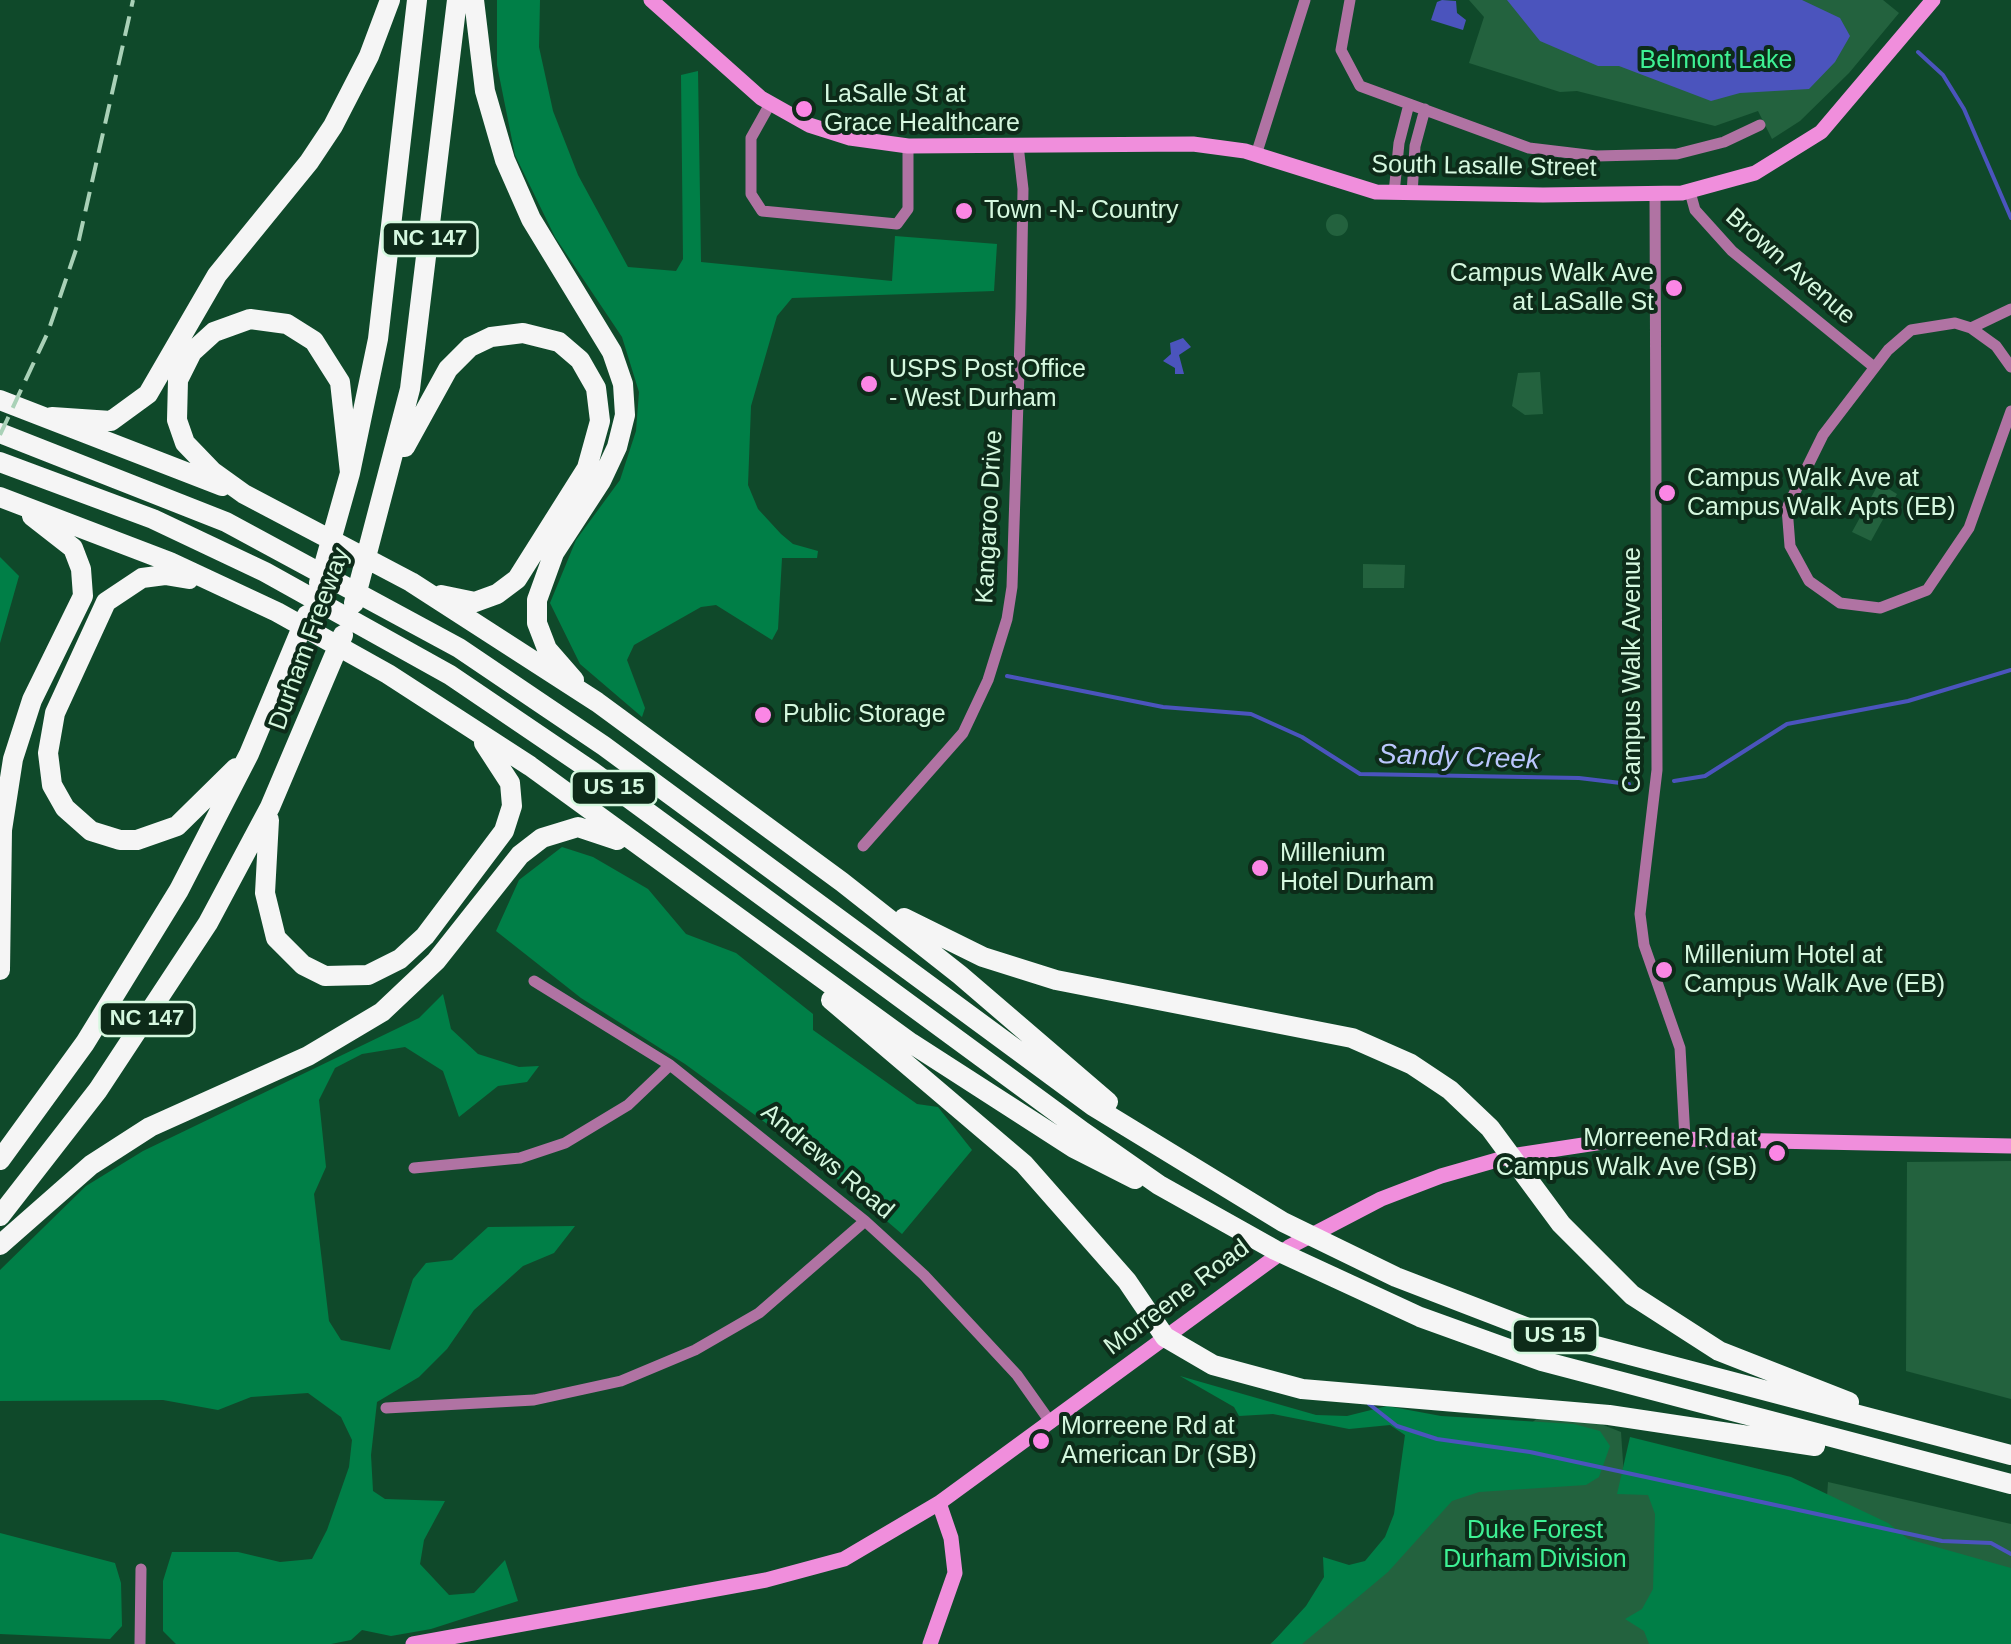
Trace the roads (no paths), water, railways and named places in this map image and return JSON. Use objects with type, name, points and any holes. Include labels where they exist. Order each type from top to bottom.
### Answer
[{"type":"highway","points":[[52,417],[111,421],[148,394],[217,275],[309,162],[333,126],[370,56],[390,0]]},
{"type":"highway","name":"Durham Freeway","points":[[0,1160],[54,1089],[150,941],[249,754],[288,664],[342,507],[378,339],[417,0]]},
{"type":"highway","name":"Durham Freeway","points":[[0,1216],[98,1090],[168,989],[270,806],[324,684],[377,528],[417,343],[457,0]]},
{"type":"highway","points":[[474,0],[482,77],[505,160],[531,219],[606,342],[623,384],[625,414],[618,447],[544,572],[536,612],[548,649],[597,702]]},
{"type":"highway","points":[[244,494],[193,453],[176,410],[178,380],[192,352],[214,332],[241,321],[287,324],[323,349],[340,382],[350,473]]},
{"type":"highway","points":[[391,476],[448,369],[482,340],[514,333],[549,338],[568,348],[592,377],[600,421],[591,458],[516,579],[486,599],[464,602],[411,582]]},
{"type":"highway","points":[[0,400],[244,494],[411,582],[597,702],[842,882],[1129,1117],[1160,1151]]},
{"type":"highway","name":"US 15","points":[[0,433],[200,510],[446,640],[604,746],[1056,1081],[1160,1151],[1283,1222],[1478,1310],[1637,1360],[2011,1455]]},
{"type":"highway","name":"US 15","points":[[0,462],[140,514],[265,572],[450,675],[593,772],[1048,1108],[1179,1196],[1323,1274],[1462,1334],[1600,1378],[2011,1484]]},
{"type":"highway","points":[[0,498],[127,542],[225,587],[388,674],[470,726],[782,952],[1074,1148],[1105,1166],[1179,1196]]},
{"type":"highway","points":[[0,498],[69,542],[84,581],[80,608],[32,700],[12,759],[2,830],[0,970]]},
{"type":"highway","points":[[225,587],[152,575],[112,596],[55,713],[49,738],[49,771],[58,797],[82,825],[109,838],[137,840],[184,820],[249,754]]},
{"type":"highway","points":[[270,806],[265,893],[270,924],[283,948],[324,976],[354,978],[386,968],[425,936],[497,842],[510,818],[512,792],[507,772],[470,726]]},
{"type":"highway","points":[[0,1245],[92,1165],[150,1126],[308,1056],[382,1012],[436,961],[520,856],[542,838],[578,827],[642,850]]},
{"type":"highway","points":[[842,882],[940,938],[1024,972],[1110,993],[1365,1042],[1411,1064],[1450,1090],[1490,1128],[1590,1255],[1666,1320],[1772,1374],[1978,1447]]},
{"type":"highway","points":[[782,952],[852,1020],[1024,1164],[1127,1280],[1165,1338],[1213,1365],[1302,1390],[1609,1415],[1916,1460]]},
{"type":"street","name":"South Lasalle Street","points":[[651,0],[770,104],[820,130],[866,142],[908,146],[1180,143],[1256,154],[1340,184],[1394,194],[1656,194],[1690,192],[1755,173],[1804,145],[1836,116],[1933,0]]},
{"type":"street","points":[[1256,154],[1306,0]]},
{"type":"street","points":[[1350,0],[1342,31],[1345,65],[1360,86],[1544,152],[1596,156],[1694,151],[1760,125]]},
{"type":"street","points":[[770,104],[750,138],[751,194],[762,211],[896,224],[908,209],[908,146]]},
{"type":"street","points":[[1394,194],[1398,143],[1409,104]]},
{"type":"street","points":[[1412,194],[1416,146],[1426,110]]},
{"type":"street","name":"Kangaroo Drive","points":[[863,846],[932,772],[968,724],[1007,619],[1013,571],[1021,288],[1023,190],[1018,144]]},
{"type":"street","name":"Brown Avenue","points":[[1690,192],[1695,210],[1732,252],[1874,368]]},
{"type":"street","name":"Campus Walk Avenue","points":[[1656,194],[1657,770],[1640,914],[1644,945],[1680,1048],[1685,1138]]},
{"type":"street","points":[[1971,328],[2011,309]]},
{"type":"street","points":[[2011,367],[1996,346],[1971,328],[1937,324],[1912,330],[1874,368],[1810,454],[1786,518],[1800,569],[1820,592],[1840,604],[1889,608],[1919,596],[1936,581],[1969,528],[2011,411]]},
{"type":"street","name":"Andrews Road","points":[[534,981],[670,1065],[864,1222],[924,1275],[1018,1375],[1051,1423]]},
{"type":"street","points":[[414,1168],[520,1158],[565,1143],[628,1106],[670,1065]]},
{"type":"street","name":"Morreene Road","points":[[413,1644],[484,1638],[819,1568],[868,1549],[939,1504],[1288,1247],[1410,1187],[1511,1156],[1610,1140],[1685,1138],[2011,1146]]},
{"type":"street","points":[[386,1408],[534,1400],[620,1381],[695,1350],[759,1313],[864,1222]]},
{"type":"street","points":[[930,1644],[955,1573],[951,1538],[939,1504]]},
{"type":"street","points":[[140,1569],[140,1644]]},
{"type":"waterway","points":[[1918,52],[1943,75],[1964,109],[2011,218]]},
{"type":"waterway","name":"Sandy Creek","points":[[1674,781],[1705,776],[1787,724],[1908,701],[2011,670]]},
{"type":"waterway","name":"Sandy Creek","points":[[1007,676],[1163,707],[1251,714],[1302,737],[1360,774],[1579,778],[1629,784]]},
{"type":"waterway","points":[[1369,1404],[1397,1426],[1437,1439],[1530,1452],[1942,1541],[1991,1543],[2011,1554]]},
{"type":"railway","points":[[0,435],[48,332],[78,244],[133,0]]},
{"type":"place","name":"LaSalle St at Grace Healthcare","points":[[804,109]]},
{"type":"place","name":"Town -N- Country","points":[[964,211]]},
{"type":"place","name":"Campus Walk Ave at LaSalle St","points":[[1674,288]]},
{"type":"place","name":"USPS Post Office - West Durham","points":[[869,384]]},
{"type":"place","name":"Campus Walk Ave at Campus Walk Apts (EB)","points":[[1667,493]]},
{"type":"place","name":"Public Storage","points":[[763,715]]},
{"type":"place","name":"Millenium Hotel Durham","points":[[1260,868]]},
{"type":"place","name":"Millenium Hotel at Campus Walk Ave (EB)","points":[[1664,970]]},
{"type":"place","name":"Morreene Rd at Campus Walk Ave (SB)","points":[[1777,1153]]},
{"type":"place","name":"Morreene Rd at American Dr (SB)","points":[[1041,1441]]},
{"type":"park label","name":"Belmont Lake","points":[[1716,61]]},
{"type":"park label","name":"Duke Forest Durham Division","points":[[1535,1546]]}]
